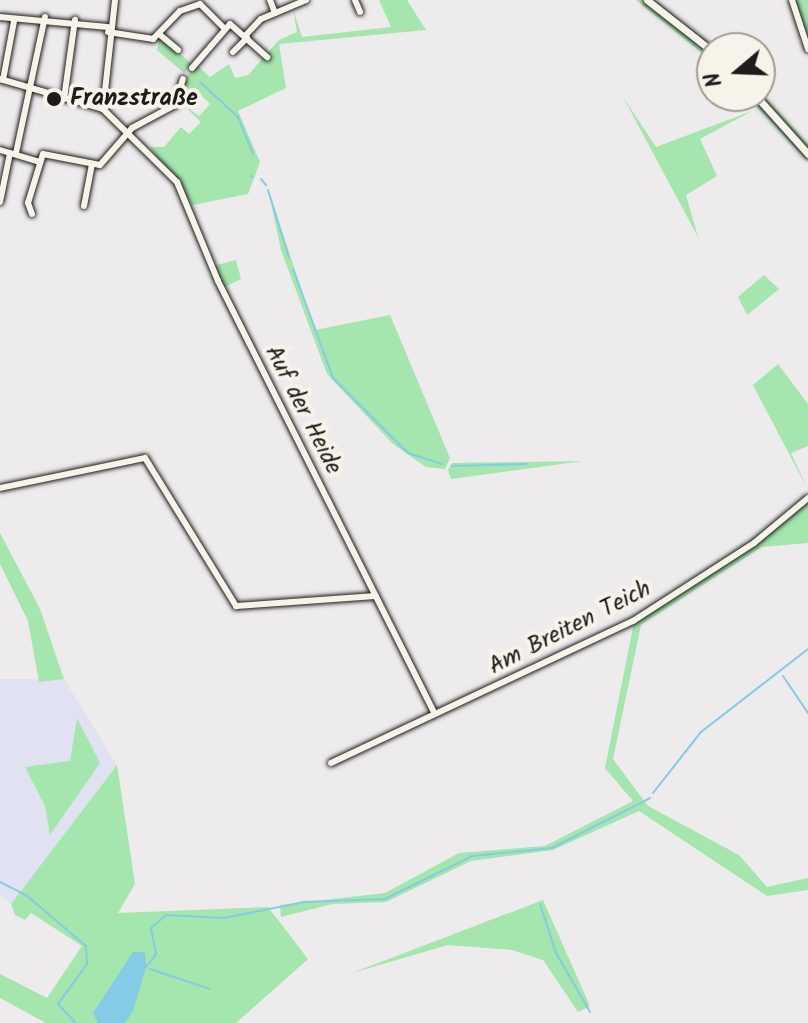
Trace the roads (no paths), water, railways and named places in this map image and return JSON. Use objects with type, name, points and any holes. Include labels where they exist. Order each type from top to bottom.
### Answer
[{"type":"street","points":[[14,21],[1,80],[103,109],[108,30],[115,0]]},
{"type":"street","points":[[270,0],[275,13]]},
{"type":"street","points":[[233,52],[275,13],[306,0]]},
{"type":"street","points":[[355,0],[360,12]]},
{"type":"street","points":[[647,0],[696,38]]},
{"type":"street","points":[[792,0],[808,49]]},
{"type":"street","points":[[159,34],[180,11],[198,2],[225,29]]},
{"type":"street","points":[[0,17],[14,21],[45,17],[75,20],[108,30],[159,34],[178,50]]},
{"type":"street","points":[[0,202],[35,90],[45,17]]},
{"type":"street","points":[[64,99],[75,20]]},
{"type":"street","points":[[192,68],[232,24],[267,57]]},
{"type":"street","points":[[32,214],[28,203],[40,162],[51,151],[92,164],[104,163],[130,131],[175,105],[183,79]]},
{"type":"street","name":"Auf der Heide","points":[[103,109],[130,131],[184,194],[218,281],[435,714]]},
{"type":"street","points":[[770,112],[808,154]]},
{"type":"street","points":[[0,150],[40,162]]},
{"type":"street","points":[[84,206],[92,164]]},
{"type":"street","points":[[0,488],[114,462],[151,462],[236,606],[376,596]]},
{"type":"street","name":"Am Breiten Teich","points":[[331,763],[633,621],[754,543],[808,498]]},
{"type":"water","points":[[133,952],[145,952],[146,967],[133,1011],[125,1023],[98,1023],[93,1013]]},
{"type":"waterway","points":[[200,82],[238,117],[253,154]]},
{"type":"waterway","points":[[261,179],[266,185]]},
{"type":"waterway","points":[[268,190],[289,258]]},
{"type":"waterway","points":[[293,269],[333,378],[408,453],[442,464]]},
{"type":"waterway","points":[[452,466],[526,464]]},
{"type":"waterway","points":[[653,793],[701,732],[808,649]]},
{"type":"waterway","points":[[783,676],[808,713]]},
{"type":"waterway","points":[[146,967],[156,954],[151,928],[166,915],[224,918],[304,902],[385,899],[472,856],[552,848],[650,798]]},
{"type":"waterway","points":[[0,882],[26,895],[86,946],[87,964],[58,1004],[76,1023]]},
{"type":"waterway","points":[[540,904],[556,953],[590,1012]]},
{"type":"waterway","points":[[150,969],[210,989]]},
{"type":"place","name":"Franzstraße","points":[[54,99]]}]
